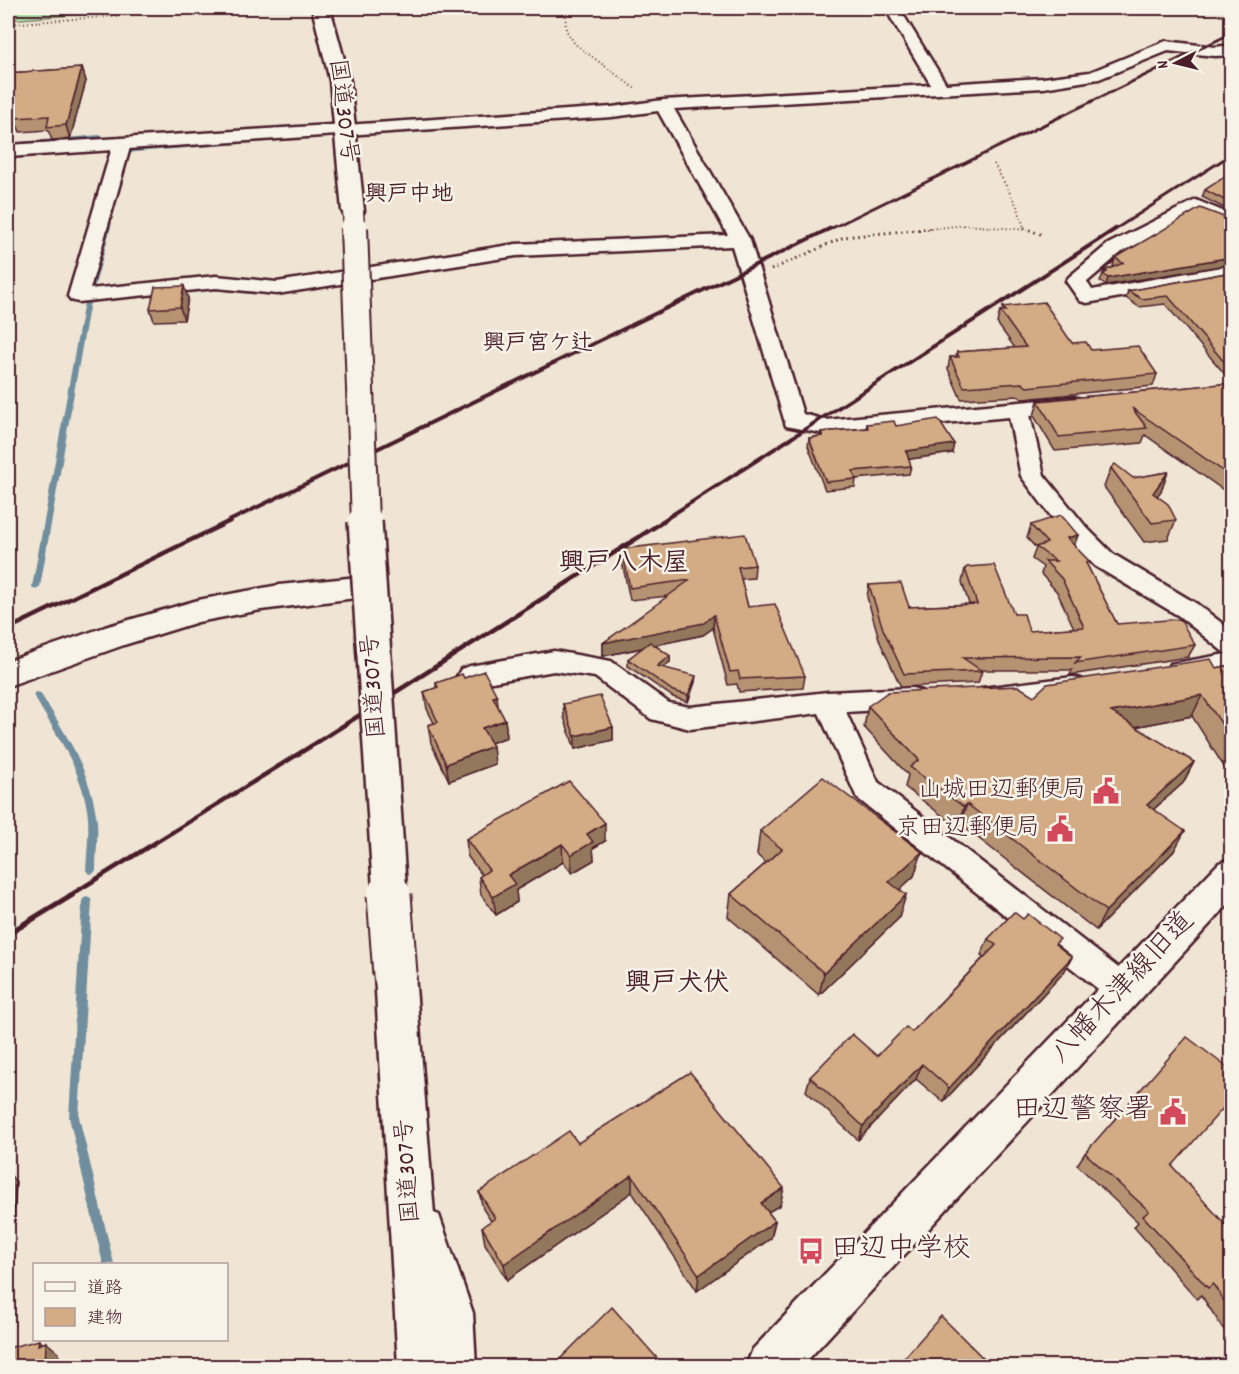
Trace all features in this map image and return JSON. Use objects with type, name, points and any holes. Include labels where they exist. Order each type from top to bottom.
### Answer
[{"type":"main road","name":"国道307号","points":[[321,8],[332,34],[346,130],[353,211],[368,587],[422,1366]]},
{"type":"main road","points":[[8,151],[346,130]]},
{"type":"main road","points":[[8,674],[124,633],[226,605],[304,592],[368,587]]},
{"type":"main road","name":"八幡木津線旧道","points":[[781,1363],[1232,873]]},
{"type":"street","points":[[892,8],[942,90]]},
{"type":"street","points":[[346,130],[612,112],[659,105],[1043,83],[1093,76],[1166,46],[1176,45],[1220,53],[1232,50]]},
{"type":"street","points":[[659,105],[740,240],[794,421],[804,421],[825,427],[1089,402]]},
{"type":"street","points":[[122,144],[78,296],[216,282],[277,288],[516,250],[740,240]]},
{"type":"street","points":[[1232,222],[1196,206],[1115,248],[1076,281],[1087,297],[1232,271]]},
{"type":"street","points":[[1018,409],[1033,476],[1077,533],[1104,560],[1188,610],[1232,646]]},
{"type":"street","points":[[470,676],[554,661],[602,668],[661,712],[690,718],[828,702],[932,697]]},
{"type":"street","points":[[1151,675],[1232,663]]},
{"type":"street","points":[[966,696],[1035,693],[1093,684]]},
{"type":"street","points":[[828,702],[867,790],[1124,990]]},
{"type":"street","points":[[409,1176],[454,1313],[457,1366]]},
{"type":"path","points":[[8,24],[219,8]]},
{"type":"path","points":[[566,8],[566,30],[575,44],[659,105]]},
{"type":"path","points":[[994,164],[1018,208],[1024,228]]},
{"type":"path","points":[[753,279],[844,237],[966,225],[1024,228],[1043,235]]},
{"type":"green space","points":[[8,8],[160,8],[8,20]]},
{"type":"building","points":[[82,68],[66,125],[47,127],[49,116],[15,118],[16,114],[8,114],[8,73]]},
{"type":"building","points":[[1232,172],[1232,204],[1205,190]]},
{"type":"building","points":[[1200,208],[1232,220],[1232,257],[1108,278],[1103,274],[1107,272],[1104,271],[1123,263],[1115,258]]},
{"type":"building","points":[[1232,272],[1232,371],[1168,296],[1142,299],[1128,291]]},
{"type":"building","points":[[184,286],[180,307],[150,309],[155,287]]},
{"type":"building","points":[[1044,302],[1072,343],[1086,342],[1091,350],[1138,346],[1157,374],[1027,387],[1022,383],[964,387],[950,357],[959,357],[957,352],[1026,347],[1000,311],[1006,311],[1003,307]]},
{"type":"building","points":[[1232,383],[1232,477],[1132,408],[1147,428],[1059,437],[1038,401]]},
{"type":"building","points":[[938,419],[954,444],[906,451],[911,466],[853,471],[856,479],[826,482],[809,438],[823,436],[821,432],[868,428],[867,424],[894,421],[896,426]]},
{"type":"building","points":[[1115,464],[1133,478],[1168,472],[1153,493],[1168,504],[1176,520],[1152,523],[1111,468]]},
{"type":"building","points":[[1061,515],[1078,535],[1067,538],[1090,562],[1086,563],[1117,624],[1180,619],[1195,645],[1075,663],[1081,657],[963,658],[982,671],[904,674],[883,629],[869,585],[901,583],[909,607],[977,604],[965,569],[994,565],[1014,614],[1024,614],[1029,631],[1084,627],[1062,579],[1045,561],[1056,561],[1036,547],[1047,543],[1031,525]]},
{"type":"building","points":[[745,534],[755,565],[738,567],[748,607],[775,604],[805,676],[740,679],[738,671],[730,672],[714,615],[704,623],[603,643],[690,580],[630,588],[622,549]]},
{"type":"building","points":[[650,642],[670,656],[657,666],[696,676],[688,695],[673,691],[628,659]]},
{"type":"building","points":[[1211,659],[1216,668],[1232,665],[1232,739],[1202,695],[1111,712],[1194,762],[1147,805],[1185,831],[1106,911],[967,804],[964,807],[910,767],[919,760],[868,706],[888,692],[1018,686],[1034,696],[1047,684]]},
{"type":"building","points":[[484,671],[497,696],[493,697],[505,720],[482,728],[493,746],[446,764],[428,725],[438,722],[424,692],[438,687],[436,683],[462,674],[464,678]]},
{"type":"building","points":[[600,696],[613,727],[575,736],[563,704]]},
{"type":"building","points":[[823,777],[922,852],[889,882],[906,895],[824,973],[731,894],[782,849],[760,831]]},
{"type":"building","points":[[569,781],[605,823],[587,834],[593,842],[571,855],[562,844],[508,875],[515,884],[493,897],[479,877],[489,870],[466,839]]},
{"type":"building","points":[[1014,912],[1023,919],[1028,914],[1060,939],[1055,944],[1072,957],[949,1088],[922,1064],[863,1126],[810,1077],[852,1034],[877,1056],[906,1027],[912,1032],[996,945],[988,939]]},
{"type":"building","points":[[1187,1037],[1232,1071],[1232,1098],[1172,1166],[1232,1232],[1232,1313],[1213,1284],[1208,1288],[1143,1216],[1149,1211],[1085,1153]]},
{"type":"building","points":[[690,1072],[784,1188],[761,1203],[775,1221],[699,1275],[632,1175],[504,1264],[482,1227],[495,1218],[479,1192],[569,1131],[578,1143]]},
{"type":"building","points":[[612,1307],[664,1366],[553,1366]]},
{"type":"building","points":[[941,1316],[991,1366],[897,1366]]},
{"type":"building","points":[[35,1341],[39,1341],[38,1345],[46,1342],[45,1366],[8,1366],[8,1348]]},
{"type":"waterway","points":[[8,145],[100,137]]},
{"type":"waterway","points":[[126,161],[128,153],[133,150],[292,139]]},
{"type":"waterway","points":[[36,587],[86,307],[109,223]]},
{"type":"waterway","points":[[37,695],[64,738],[89,798],[93,822],[91,870]]},
{"type":"waterway","points":[[87,901],[74,1117],[109,1263]]},
{"type":"railway","points":[[828,230],[1232,33]]},
{"type":"railway","points":[[1114,230],[1232,154]]},
{"type":"railway","points":[[227,522],[831,228]]},
{"type":"railway","points":[[661,522],[1117,228]]},
{"type":"railway","points":[[8,629],[230,521]]},
{"type":"railway","points":[[69,896],[316,743],[664,521]]},
{"type":"railway","points":[[8,934],[72,895]]},
{"type":"place","name":"山城田辺郵便局","points":[[1106,791]]},
{"type":"place","name":"京田辺郵便局","points":[[1060,829]]},
{"type":"place","name":"田辺警察署","points":[[1173,1112]]},
{"type":"place","name":"田辺中学校","points":[[811,1251]]},
{"type":"district","name":"興戸中地","points":[[409,195]]},
{"type":"district","name":"興戸宮ケ辻","points":[[538,344]]},
{"type":"district","name":"興戸八木屋","points":[[624,564]]},
{"type":"district","name":"興戸犬伏","points":[[677,984]]}]
